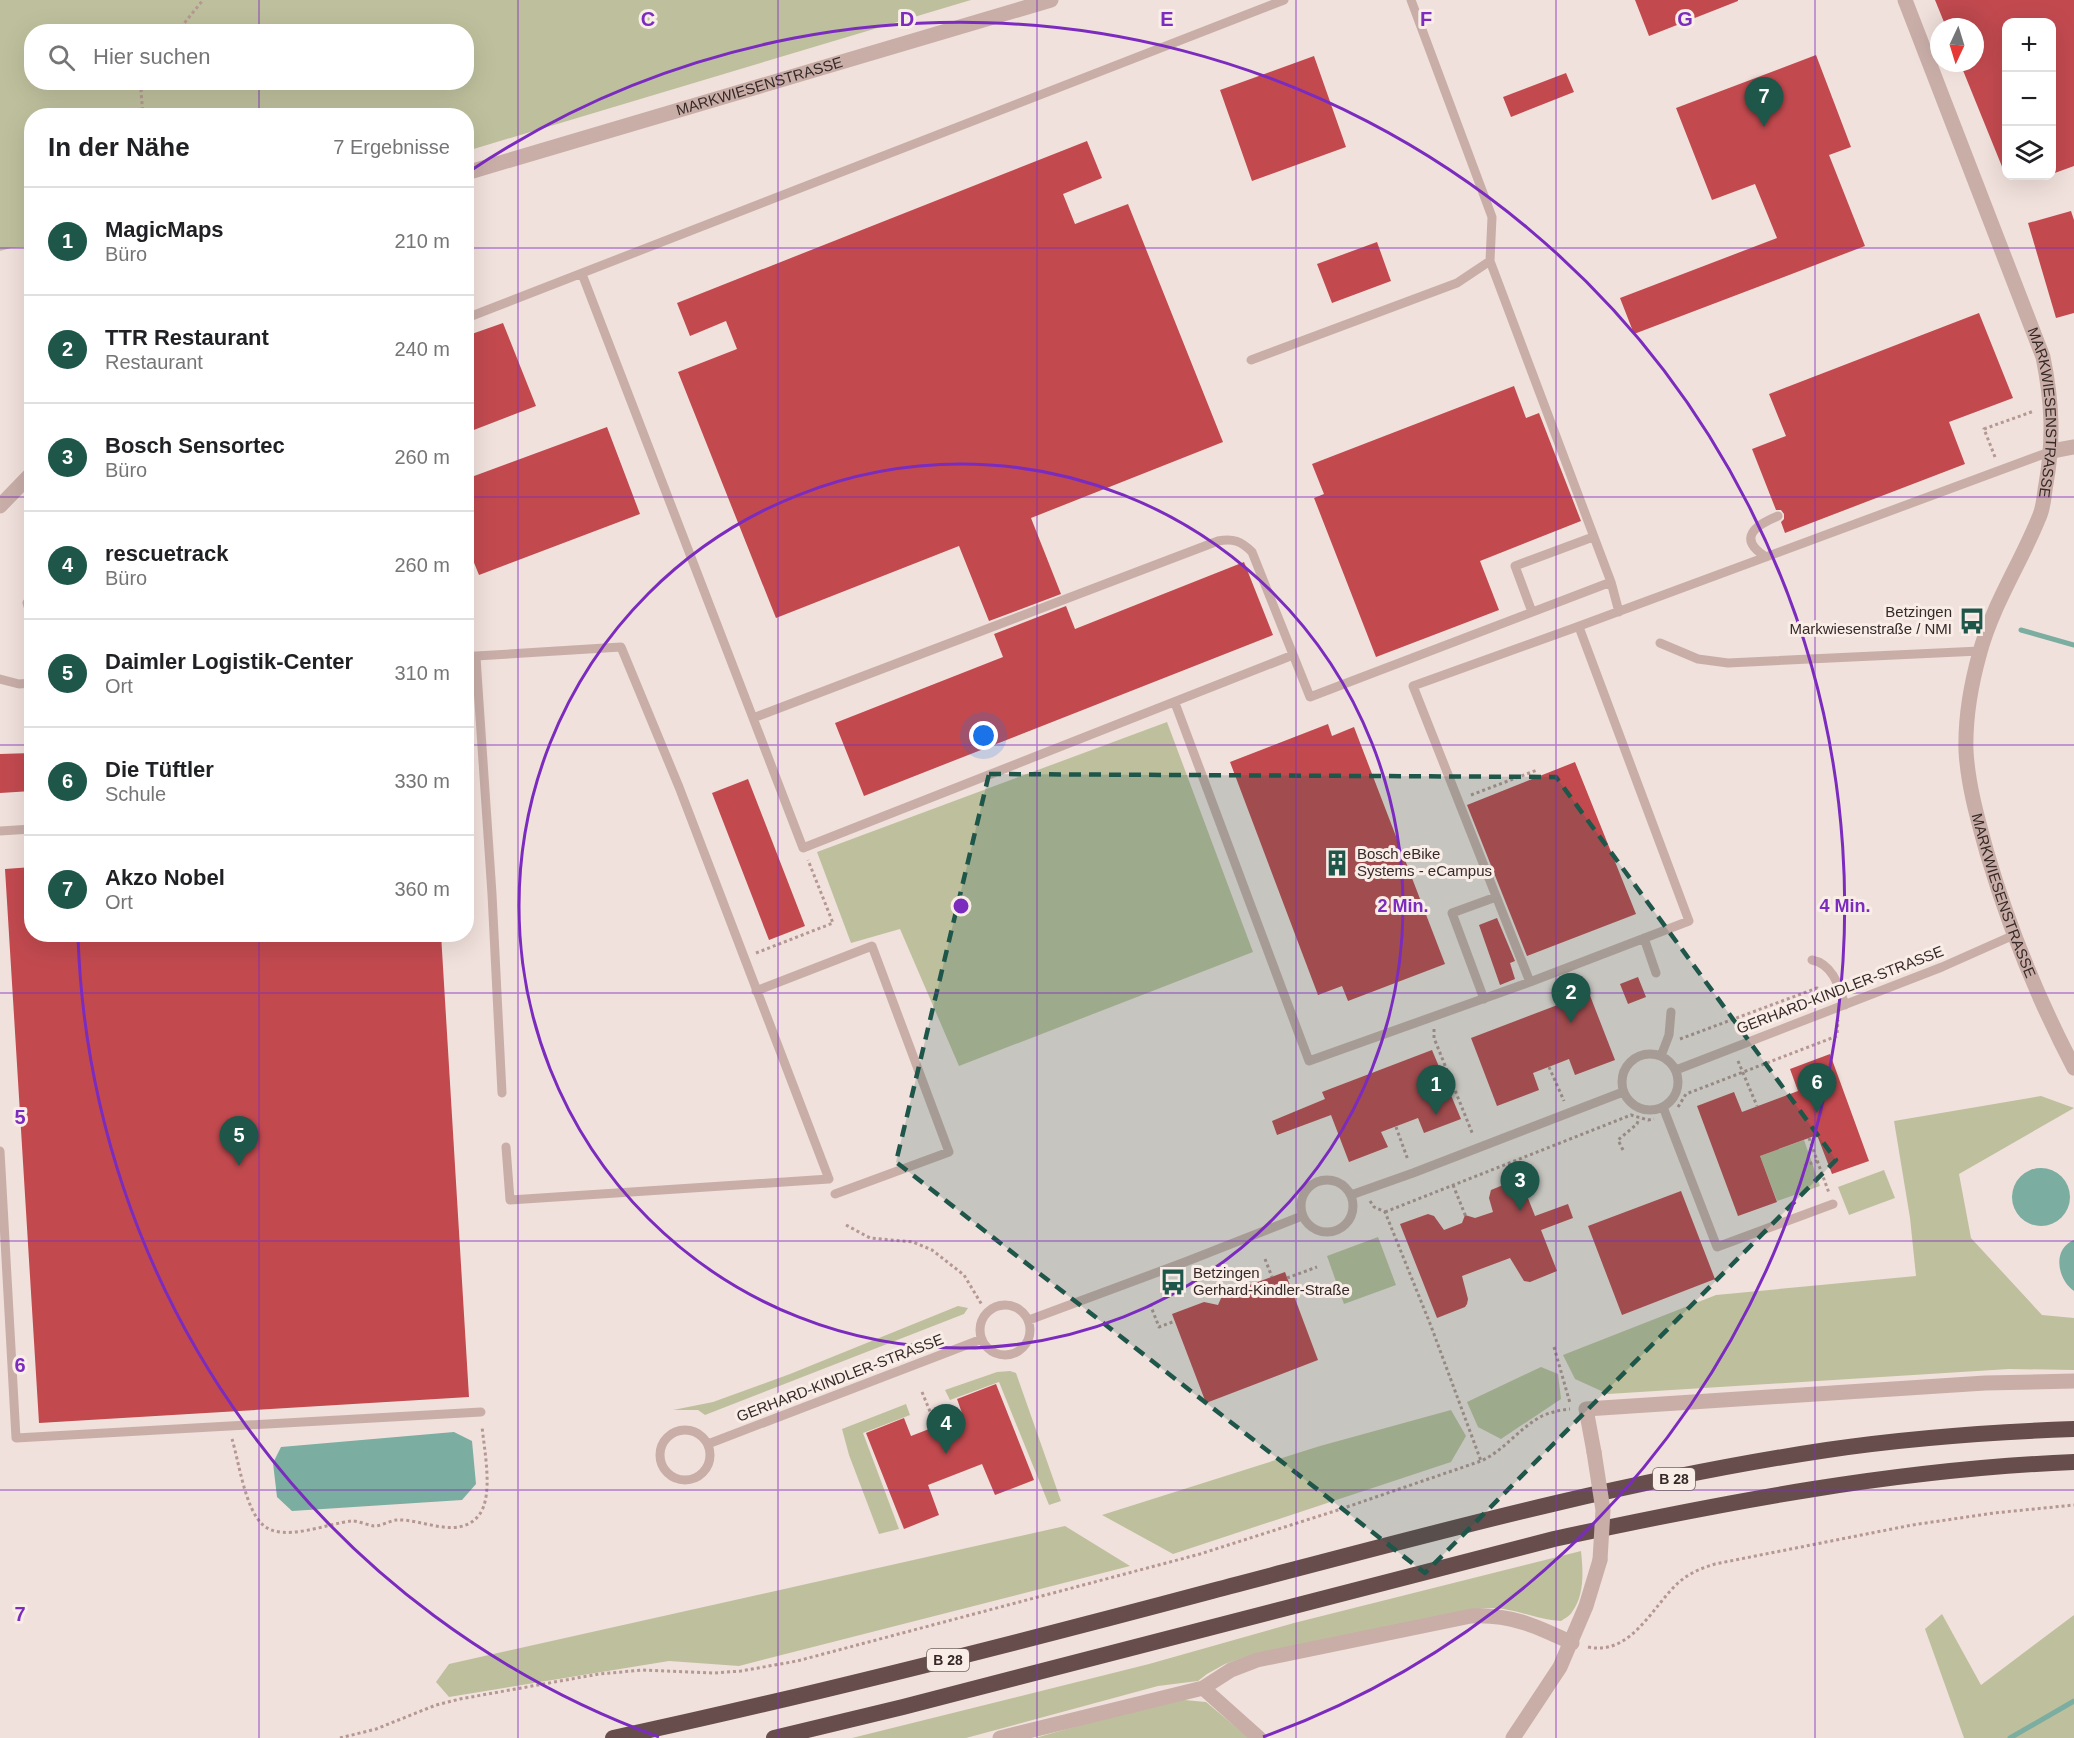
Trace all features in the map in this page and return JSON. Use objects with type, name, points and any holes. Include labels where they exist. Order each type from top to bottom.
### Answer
[{"type":"highway","name":"B 28","points":[[613,1738],[757,1707],[909,1670],[1539,1507],[1758,1461],[1831,1450],[1984,1434],[2074,1429]]},
{"type":"highway","name":"B 28","points":[[774,1738],[903,1707],[1531,1545],[1631,1522],[1857,1482],[2074,1462]]},
{"type":"street","name":"MARKWIESENSTRASSE","points":[[474,170],[1051,0]]},
{"type":"street","name":"MARKWIESENSTRASSE","points":[[1905,0],[2043,357],[2049,388],[2052,451],[2041,513],[1988,628],[1980,651],[1972,684],[1966,750],[1976,816],[1998,891],[2054,1029],[2074,1068]]},
{"type":"street","points":[[2052,451],[2074,447]]},
{"type":"street","points":[[0,506],[24,481]]},
{"type":"street","points":[[1513,1738],[1560,1667],[1572,1643],[1600,1560],[1603,1510],[1594,1452],[1579,1409],[1985,1383],[2074,1381]]},
{"type":"street","points":[[1000,1738],[1203,1688],[1232,1670],[1257,1660],[1471,1616],[1490,1615],[1530,1623],[1572,1643]]},
{"type":"street","points":[[1203,1688],[1259,1738]]},
{"type":"lane","points":[[474,315],[1284,0]]},
{"type":"lane","points":[[1411,0],[1492,217],[1490,261],[1611,582],[1619,612]]},
{"type":"lane","points":[[1251,360],[1457,283],[1490,261]]},
{"type":"lane","points":[[582,274],[803,848],[1293,655]]},
{"type":"lane","points":[[1530,982],[1413,686],[1579,627],[2052,451]]},
{"type":"lane","points":[[1766,557],[1756,551],[1751,541],[1752,532],[1760,524],[1778,516]]},
{"type":"lane","points":[[1532,612],[1515,566],[1593,537]]},
{"type":"lane","points":[[753,718],[1207,545],[1230,539],[1242,543],[1252,552],[1310,697],[1611,582]]},
{"type":"lane","points":[[1175,703],[1310,1061],[1484,999],[1689,921],[1579,627]]},
{"type":"lane","points":[[1660,643],[1698,659],[1728,663],[1980,651]]},
{"type":"lane","points":[[474,656],[621,647],[679,787],[829,1179],[510,1200],[506,1147]]},
{"type":"lane","points":[[0,679],[24,684]]},
{"type":"lane","points":[[474,690],[492,894],[502,1093]]},
{"type":"lane","points":[[0,831],[24,830]]},
{"type":"lane","points":[[1484,999],[1452,914],[1496,897]]},
{"type":"lane","name":"GERHARD-KINDLER-STRASSE","points":[[1676,1070],[1942,967],[2014,935]]},
{"type":"lane","points":[[1644,938],[1656,973]]},
{"type":"lane","points":[[756,991],[872,946],[949,1152],[835,1194]]},
{"type":"lane","points":[[1812,960],[1828,967],[1839,987],[1845,1005]]},
{"type":"lane","points":[[1661,1056],[1670,1035],[1671,1012]]},
{"type":"lane","points":[[1649,1053],[1661,1056],[1670,1061],[1676,1070],[1679,1080],[1677,1091],[1672,1101],[1663,1107],[1647,1110],[1632,1103],[1623,1092],[1622,1076],[1628,1065],[1637,1057],[1649,1053]]},
{"type":"lane","points":[[1352,1195],[1623,1092]]},
{"type":"lane","points":[[1663,1107],[1717,1247],[1833,1204]]},
{"type":"lane","points":[[0,1150],[16,1438],[481,1412]]},
{"type":"lane","points":[[1331,1179],[1341,1183],[1352,1195],[1353,1210],[1350,1220],[1333,1232],[1323,1232],[1313,1228],[1302,1216],[1300,1202],[1304,1192],[1311,1184],[1331,1179]]},
{"type":"lane","points":[[1029,1320],[1302,1216]]},
{"type":"lane","points":[[1007,1304],[1013,1306],[1023,1311],[1029,1320],[1029,1338],[1021,1349],[1014,1353],[1007,1355],[993,1352],[982,1339],[980,1330],[983,1317],[996,1306],[1007,1304]]},
{"type":"lane","name":"GERHARD-KINDLER-STRASSE","points":[[708,1444],[982,1339]]},
{"type":"lane","points":[[690,1430],[701,1435],[708,1444],[711,1456],[707,1468],[699,1476],[687,1480],[675,1478],[660,1460],[661,1447],[664,1442],[678,1431],[690,1430]]},
{"type":"path","points":[[184,24],[203,0]]},
{"type":"path","points":[[142,90],[142,108]]},
{"type":"path","points":[[2001,470],[1984,429],[2050,406]]},
{"type":"path","points":[[1458,800],[1537,770]]},
{"type":"path","points":[[744,958],[833,923],[803,848]]},
{"type":"path","points":[[1665,1044],[1817,988],[1831,998],[1834,1009]]},
{"type":"path","points":[[1364,1191],[1374,1208],[1385,1212],[1631,1115],[1648,1120],[1666,1117],[1681,1105],[1686,1094],[1837,1036],[1839,1023]]},
{"type":"path","points":[[1434,1038],[1478,1148]]},
{"type":"path","points":[[1733,1048],[1757,1106]]},
{"type":"path","points":[[1550,1067],[1568,1112]]},
{"type":"path","points":[[1623,1150],[1618,1140],[1637,1124],[1639,1118]]},
{"type":"path","points":[[1396,1127],[1413,1173]]},
{"type":"path","points":[[1809,1138],[1833,1204]]},
{"type":"path","points":[[1804,1166],[1817,1161]]},
{"type":"path","points":[[1453,1185],[1466,1217]]},
{"type":"path","points":[[1385,1212],[1431,1326],[1481,1461]]},
{"type":"path","points":[[846,1225],[870,1238],[913,1242],[932,1250],[964,1275],[982,1305]]},
{"type":"path","points":[[1265,1259],[1272,1277]]},
{"type":"path","points":[[1287,1278],[1317,1267]]},
{"type":"path","points":[[1150,1304],[1159,1327],[1174,1321]]},
{"type":"path","points":[[340,1738],[376,1729],[444,1702],[588,1676],[643,1670],[715,1673],[797,1661],[1200,1554],[1338,1510],[1481,1461],[1502,1449],[1542,1416],[1579,1409],[1554,1347]]},
{"type":"path","points":[[922,1392],[936,1426]]},
{"type":"path","points":[[229,1426],[251,1507],[262,1524],[274,1531],[295,1532],[353,1521],[375,1526],[397,1520],[443,1528],[464,1526],[479,1516],[486,1502],[487,1482],[481,1412]]},
{"type":"path","points":[[1572,1643],[1594,1648],[1611,1646],[1625,1640],[1641,1626],[1679,1582],[1715,1564],[1912,1525],[1994,1513],[2074,1505]]},
{"type":"highlighted area","points":[[989,774],[1556,777],[1836,1160],[1425,1573],[896,1162]]},
{"type":"green space","points":[[0,0],[971,0],[474,149],[474,108],[24,108],[24,247],[0,251]]},
{"type":"green space","points":[[1167,722],[1253,952],[959,1066],[900,929],[851,943],[817,852]]},
{"type":"green space","points":[[2041,1096],[2074,1108],[1959,1174],[1971,1238],[2042,1315],[2074,1318],[2074,1370],[2009,1369],[1608,1394],[1575,1379],[1563,1355],[1716,1295],[1916,1276],[1910,1218],[1894,1121]]},
{"type":"green space","points":[[1804,1140],[1820,1186],[1777,1201],[1760,1156]]},
{"type":"green space","points":[[1884,1170],[1895,1198],[1849,1215],[1838,1187]]},
{"type":"green space","points":[[1378,1237],[1396,1285],[1344,1304],[1327,1256]]},
{"type":"green space","points":[[958,1306],[968,1308],[964,1314],[705,1415],[698,1410],[673,1410],[713,1402],[790,1374]]},
{"type":"green space","points":[[1541,1367],[1558,1374],[1561,1399],[1501,1439],[1478,1427],[1467,1402]]},
{"type":"green space","points":[[997,1372],[1016,1373],[1061,1501],[1049,1505],[999,1382],[950,1400],[945,1390]]},
{"type":"green space","points":[[906,1404],[910,1415],[863,1433],[899,1529],[879,1534],[849,1455],[842,1429]]},
{"type":"green space","points":[[1451,1410],[1466,1436],[1451,1462],[1173,1554],[1102,1515],[1320,1446]]},
{"type":"green space","points":[[1065,1526],[1130,1566],[739,1666],[669,1661],[449,1697],[436,1682],[449,1664]]},
{"type":"green space","points":[[1581,1551],[1582,1574],[1579,1598],[1571,1613],[1561,1621],[1499,1609],[1471,1610],[1254,1654],[1225,1664],[1198,1681],[1158,1686],[966,1738],[852,1738],[1149,1664],[1294,1623]]},
{"type":"green space","points":[[1942,1614],[1981,1685],[2074,1615],[2074,1738],[1964,1738],[1925,1629]]},
{"type":"green space","points":[[1174,1699],[1206,1702],[1249,1738],[1035,1738]]},
{"type":"water","points":[[2035,1168],[2047,1168],[2062,1176],[2070,1191],[2070,1203],[2062,1218],[2047,1226],[2035,1226],[2020,1218],[2012,1203],[2012,1191],[2020,1176]]},
{"type":"water","points":[[2074,1240],[2074,1291],[2064,1279],[2059,1264],[2062,1250]]},
{"type":"water","points":[[454,1432],[472,1441],[476,1484],[462,1500],[292,1511],[277,1497],[273,1463],[281,1447]]},
{"type":"building","points":[[1635,0],[1738,0],[1738,1],[1649,36]]},
{"type":"building","points":[[1935,0],[2074,0],[2074,166],[2056,173],[2056,18],[2002,18],[2002,167],[1964,72],[1984,72],[1984,18],[1942,18]]},
{"type":"building","points":[[1816,55],[1851,147],[1829,155],[1865,246],[1634,334],[1620,298],[1777,238],[1755,184],[1712,200],[1676,108]]},
{"type":"building","points":[[1314,56],[1346,147],[1252,181],[1220,90]]},
{"type":"building","points":[[1566,73],[1574,92],[1511,117],[1503,97]]},
{"type":"building","points":[[1087,141],[1102,178],[1063,194],[1075,224],[1128,204],[1223,442],[1031,518],[1061,594],[989,621],[959,546],[776,618],[678,372],[737,349],[726,321],[690,336],[677,303]]},
{"type":"building","points":[[2071,211],[2074,220],[2074,313],[2056,318],[2028,223]]},
{"type":"building","points":[[1377,242],[1391,281],[1332,303],[1317,264]]},
{"type":"building","points":[[1979,313],[2013,398],[1949,422],[1965,464],[1785,533],[1781,522],[1784,514],[1781,510],[1776,510],[1752,449],[1786,436],[1769,394]]},
{"type":"building","points":[[503,323],[536,406],[474,430],[474,333]]},
{"type":"building","points":[[1514,386],[1526,418],[1539,413],[1581,521],[1480,561],[1499,610],[1376,657],[1314,498],[1324,494],[1312,464]]},
{"type":"building","points":[[607,427],[640,514],[479,575],[474,563],[474,476]]},
{"type":"building","points":[[1244,562],[1273,635],[864,796],[835,723],[1003,657],[994,634],[1066,606],[1075,629]]},
{"type":"building","name":"Bosch eBike Systems - eCampus","points":[[1328,724],[1332,736],[1354,727],[1445,964],[1348,1001],[1342,986],[1318,995],[1230,762]]},
{"type":"building","points":[[24,753],[24,792],[0,793],[0,754]]},
{"type":"building","points":[[1575,762],[1636,914],[1527,956],[1467,805]]},
{"type":"building","points":[[748,779],[805,926],[769,940],[712,793]]},
{"type":"building","points":[[24,868],[24,942],[441,942],[469,1397],[39,1423],[5,869]]},
{"type":"building","points":[[1497,918],[1515,961],[1510,963],[1515,979],[1500,985],[1479,925]]},
{"type":"building","points":[[1638,977],[1646,997],[1628,1004],[1620,984]]},
{"type":"building","points":[[1589,993],[1615,1060],[1575,1075],[1569,1059],[1533,1073],[1539,1090],[1497,1106],[1471,1038]]},
{"type":"building","points":[[1432,1050],[1461,1119],[1424,1133],[1418,1118],[1381,1132],[1388,1147],[1349,1162],[1331,1115],[1277,1135],[1272,1121],[1325,1099],[1322,1092]]},
{"type":"building","points":[[1830,1054],[1869,1161],[1832,1174],[1817,1135],[1760,1156],[1777,1202],[1738,1216],[1697,1106],[1734,1092],[1742,1112],[1798,1091],[1790,1069]]},
{"type":"building","points":[[1520,1178],[1535,1216],[1568,1204],[1573,1218],[1541,1230],[1557,1271],[1530,1282],[1524,1281],[1510,1258],[1462,1276],[1468,1299],[1467,1304],[1465,1307],[1437,1318],[1400,1224],[1428,1214],[1434,1216],[1444,1230],[1462,1223],[1465,1215],[1475,1218],[1493,1212],[1489,1198],[1491,1190]]},
{"type":"building","points":[[1681,1191],[1715,1279],[1622,1315],[1588,1226]]},
{"type":"building","points":[[1285,1272],[1318,1360],[1206,1403],[1172,1314],[1204,1302],[1218,1305],[1225,1294]]},
{"type":"building","points":[[996,1384],[1034,1480],[995,1495],[982,1464],[928,1485],[939,1515],[904,1529],[866,1433],[904,1418],[911,1436],[963,1416],[957,1399]]},
{"type":"waterway","points":[[2021,630],[2074,645]]},
{"type":"waterway","points":[[2010,1738],[2074,1701]]},
{"type":"place","name":"Akzo Nobel","points":[[1764,127]]},
{"type":"place","name":"Betzingen Markwiesenstraße / NMI","points":[[1972,621]]},
{"type":"place","name":"Bosch eBike Systems - eCampus","points":[[1337,863]]},
{"type":"place","name":"TTR Restaurant","points":[[1571,1023]]},
{"type":"place","name":"Die Tüftler","points":[[1817,1113]]},
{"type":"place","name":"MagicMaps","points":[[1436,1115]]},
{"type":"place","name":"Daimler Logistik-Center","points":[[239,1166]]},
{"type":"place","name":"Bosch Sensortec","points":[[1520,1211]]},
{"type":"place","name":"Betzingen Gerhard-Kindler-Straße","points":[[1173,1282]]},
{"type":"place","name":"rescuetrack","points":[[946,1454]]}]
